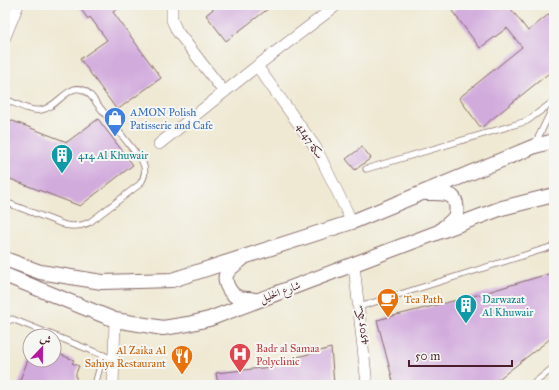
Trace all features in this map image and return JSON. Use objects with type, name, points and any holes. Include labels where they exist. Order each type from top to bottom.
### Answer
[{"type":"street","points":[[5,36],[18,5]]},
{"type":"street","points":[[172,5],[172,20],[178,31],[224,92]]},
{"type":"street","points":[[159,144],[257,66],[338,5]]},
{"type":"street","name":"سكة 4147","points":[[257,66],[316,148],[352,222]]},
{"type":"street","points":[[5,259],[40,272],[102,282],[172,280],[352,222],[534,146],[554,141]]},
{"type":"street","points":[[422,193],[440,193],[450,195],[456,200],[458,209],[455,216],[438,232]]},
{"type":"street","name":"شارع الخليل","points":[[5,275],[115,320],[163,328],[209,319],[502,208],[554,195]]},
{"type":"street","points":[[245,256],[232,267],[226,275],[227,284],[232,294],[238,298],[257,300]]},
{"type":"street","name":"سكة 4505","points":[[354,265],[368,385]]},
{"type":"street","points":[[113,385],[108,357],[115,320]]},
{"type":"lane","points":[[5,99],[32,110],[41,110],[49,107],[70,90],[75,89],[85,91],[92,96],[142,161],[145,175],[140,184],[84,225],[65,225],[5,202]]},
{"type":"lane","points":[[366,169],[527,121],[554,101]]},
{"type":"lane","points":[[534,146],[554,105]]},
{"type":"lane","points":[[359,307],[554,246]]},
{"type":"lane","points":[[5,324],[12,319],[108,357],[96,385]]},
{"type":"lane","points":[[532,385],[554,367]]},
{"type":"building","points":[[78,5],[123,5],[113,12],[161,78],[117,110],[80,59],[107,40],[90,17],[88,19]]},
{"type":"building","points":[[218,5],[273,5],[226,41],[206,15]]},
{"type":"building","points":[[461,5],[508,5],[528,31],[554,10],[554,69],[481,128],[459,98],[522,47],[507,28],[480,48],[452,11]]},
{"type":"building","points":[[5,118],[67,142],[98,119],[133,165],[80,206],[5,177]]},
{"type":"building","points":[[362,147],[371,158],[355,170],[346,159]]},
{"type":"building","name":"Darwazat Al Khuwair","points":[[548,274],[554,277],[554,330],[550,339],[491,385],[394,385],[377,320],[481,294]]},
{"type":"building","points":[[331,348],[334,385],[218,385],[216,373],[280,366],[279,362]]},
{"type":"building","points":[[62,355],[74,360],[72,363],[79,366],[76,373],[76,385],[18,385],[25,368],[62,368]]},
{"type":"place","name":"AMON Polish Patisserie and Cafe","points":[[115,138]]},
{"type":"place","name":"414 Al Khuwair","points":[[62,174]]},
{"type":"place","name":"Tea Path","points":[[388,318]]},
{"type":"place","name":"Darwazat Al Khuwair","points":[[466,324]]},
{"type":"place","name":"Badr al Samaa Polyclinic","points":[[240,374]]},
{"type":"place","name":"Al Zaika Al Sahiya Restaurant","points":[[182,376]]}]
